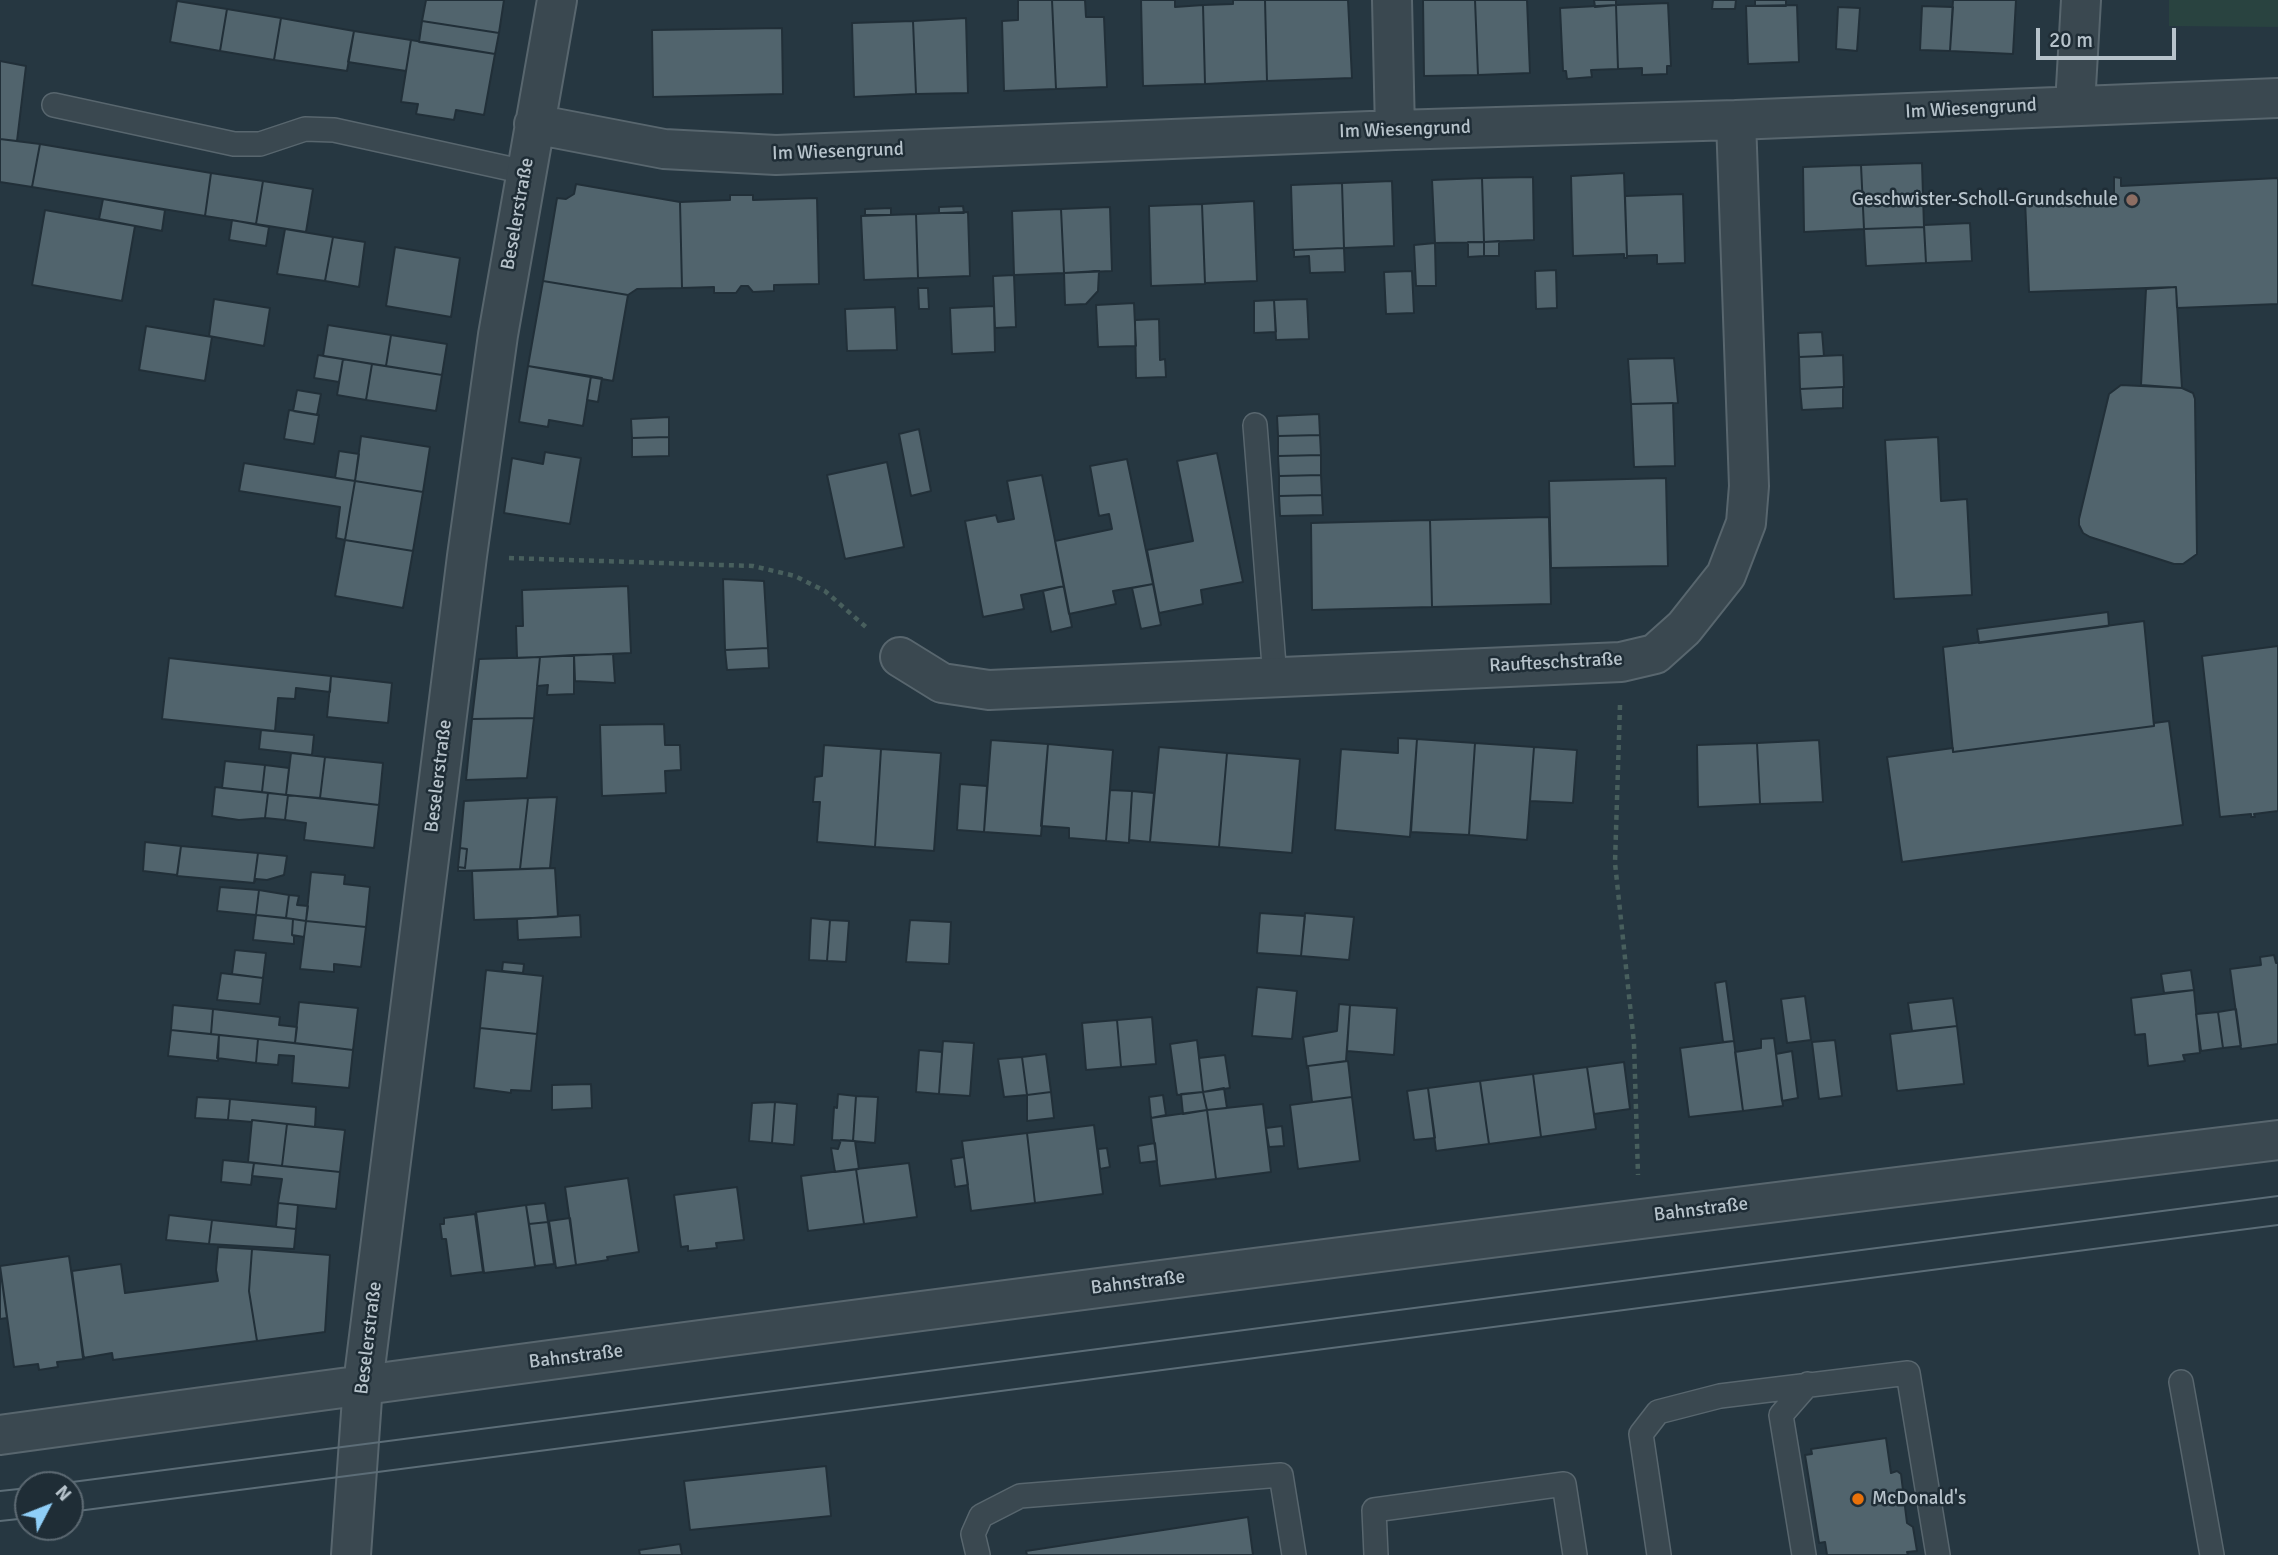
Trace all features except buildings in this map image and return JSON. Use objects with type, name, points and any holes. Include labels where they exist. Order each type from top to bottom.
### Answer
[{"type":"street","name":"Beselerstraße","points":[[351,1555],[363,1384],[467,556],[498,335],[557,0]]},
{"type":"street","points":[[1392,0],[1395,130]]},
{"type":"street","points":[[2075,105],[2081,0]]},
{"type":"street","name":"Im Wiesengrund","points":[[534,124],[664,149],[776,155],[2278,98]]},
{"type":"street","name":"Raufteschstraße","points":[[900,657],[942,683],[989,690],[1621,662],[1655,654],[1684,628],[1726,575],[1746,523],[1749,486],[1736,120]]},
{"type":"street","name":"Bahnstraße","points":[[0,1435],[363,1384],[1639,1218],[2278,1140]]},
{"type":"lane","points":[[54,105],[234,144],[260,144],[305,129],[334,130],[525,172]]},
{"type":"lane","points":[[1255,425],[1275,677]]},
{"type":"lane","points":[[1659,1555],[1641,1434],[1658,1412],[1728,1394],[1908,1373],[1938,1555]]},
{"type":"lane","points":[[2181,1382],[2212,1555]]},
{"type":"lane","points":[[1804,1555],[1782,1415],[1808,1384]]},
{"type":"lane","points":[[978,1555],[973,1534],[981,1516],[1020,1496],[1281,1475],[1294,1555]]},
{"type":"lane","points":[[1376,1555],[1374,1510],[1564,1484],[1576,1555]]},
{"type":"path","points":[[467,556],[753,566],[795,576],[825,590],[900,657]]},
{"type":"path","points":[[1621,662],[1615,863],[1634,1043],[1639,1218]]},
{"type":"green space","points":[[2169,0],[2278,0],[2278,27],[2169,26]]},
{"type":"tram line","points":[[84,1480],[2278,1196]]},
{"type":"tram line","points":[[84,1510],[2278,1225]]},
{"type":"tram line","points":[[0,1491],[14,1490]]},
{"type":"tram line","points":[[0,1521],[14,1520]]},
{"type":"place","name":"Geschwister-Scholl-Grundschule","points":[[2132,200]]},
{"type":"place","name":"McDonald's","points":[[1858,1499]]}]
